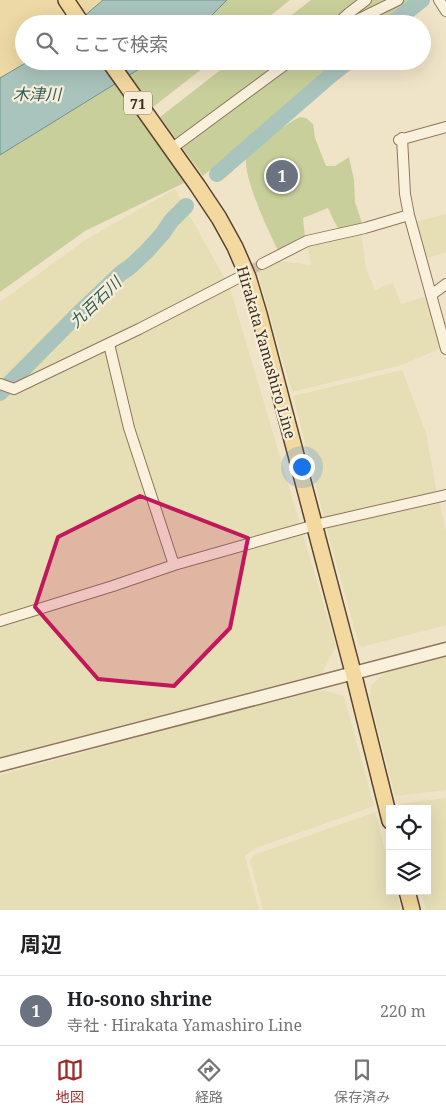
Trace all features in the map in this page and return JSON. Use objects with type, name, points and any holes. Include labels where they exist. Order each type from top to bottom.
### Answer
[{"type":"main road","points":[[66,0],[76,15]]},
{"type":"main road","name":"Hirakata Yamashiro Line","points":[[115,70],[219,218],[235,247],[248,277],[315,525],[386,805]]},
{"type":"main road","points":[[408,895],[412,910]]},
{"type":"street","points":[[346,15],[366,0]]},
{"type":"street","points":[[367,15],[398,0]]},
{"type":"street","points":[[440,0],[446,12]]},
{"type":"street","points":[[170,146],[277,70]]},
{"type":"street","points":[[446,127],[401,139],[409,215],[446,346]]},
{"type":"street","points":[[262,264],[307,241],[365,228],[409,215]]},
{"type":"street","points":[[0,384],[14,389],[139,330],[238,278]]},
{"type":"street","points":[[431,295],[446,284]]},
{"type":"street","points":[[109,344],[129,428],[174,565]]},
{"type":"street","points":[[0,621],[174,565],[315,525],[446,495]]},
{"type":"street","points":[[0,765],[446,649]]},
{"type":"highlighted area","points":[[140,496],[248,538],[230,628],[174,686],[98,679],[35,607],[58,537]]},
{"type":"shaded area","points":[[175,189],[230,288],[336,646],[322,673],[0,757],[0,302],[88,238]]},
{"type":"shaded area","points":[[446,214],[446,252],[424,259],[414,222]]},
{"type":"shaded area","points":[[361,230],[366,268],[375,290],[393,283],[401,304],[428,296],[441,348],[402,365],[292,392],[257,270],[273,260],[311,265],[307,243]]},
{"type":"shaded area","points":[[402,370],[426,433],[437,495],[325,521],[293,396]]},
{"type":"shaded area","points":[[439,501],[446,531],[446,625],[362,647],[359,645],[326,526]]},
{"type":"shaded area","points":[[446,655],[446,790],[395,796],[370,698],[371,685],[389,670]]},
{"type":"shaded area","points":[[323,690],[344,696],[374,806],[256,848],[245,856],[259,910],[0,910],[0,775],[209,718]]},
{"type":"shaded area","points":[[446,798],[446,910],[426,910],[422,895],[431,895],[431,805],[400,804]]},
{"type":"shaded area","points":[[375,812],[386,854],[386,895],[397,895],[401,910],[263,910],[250,861],[254,855]]},
{"type":"green space","points":[[227,0],[290,0],[271,15],[212,15]]},
{"type":"green space","points":[[311,0],[410,0],[392,15],[292,15]]},
{"type":"green space","points":[[137,70],[200,70],[139,118],[186,182],[85,231],[0,292],[0,155]]},
{"type":"green space","points":[[220,70],[327,70],[203,176],[160,117]]},
{"type":"green space","points":[[300,117],[306,118],[313,124],[315,138],[326,166],[335,166],[349,157],[354,180],[355,202],[363,226],[346,229],[338,228],[328,208],[303,218],[305,238],[278,250],[252,188],[246,164],[247,156],[263,141]]},
{"type":"sand","points":[[0,0],[103,0],[86,15],[15,15],[15,69],[0,78]]},
{"type":"water","points":[[103,0],[227,0],[212,15],[86,15]]},
{"type":"water","name":"木津川","points":[[15,69],[137,70],[0,155],[0,78]]},
{"type":"waterway","name":"九百石川","points":[[403,15],[422,0]]},
{"type":"waterway","name":"九百石川","points":[[217,174],[338,70]]},
{"type":"waterway","name":"九百石川","points":[[0,393],[78,314],[147,251],[171,221],[186,206]]},
{"type":"tunnel","points":[[241,276],[262,264]]},
{"type":"place","name":"Ho-sono shrine","points":[[282,176]]}]
